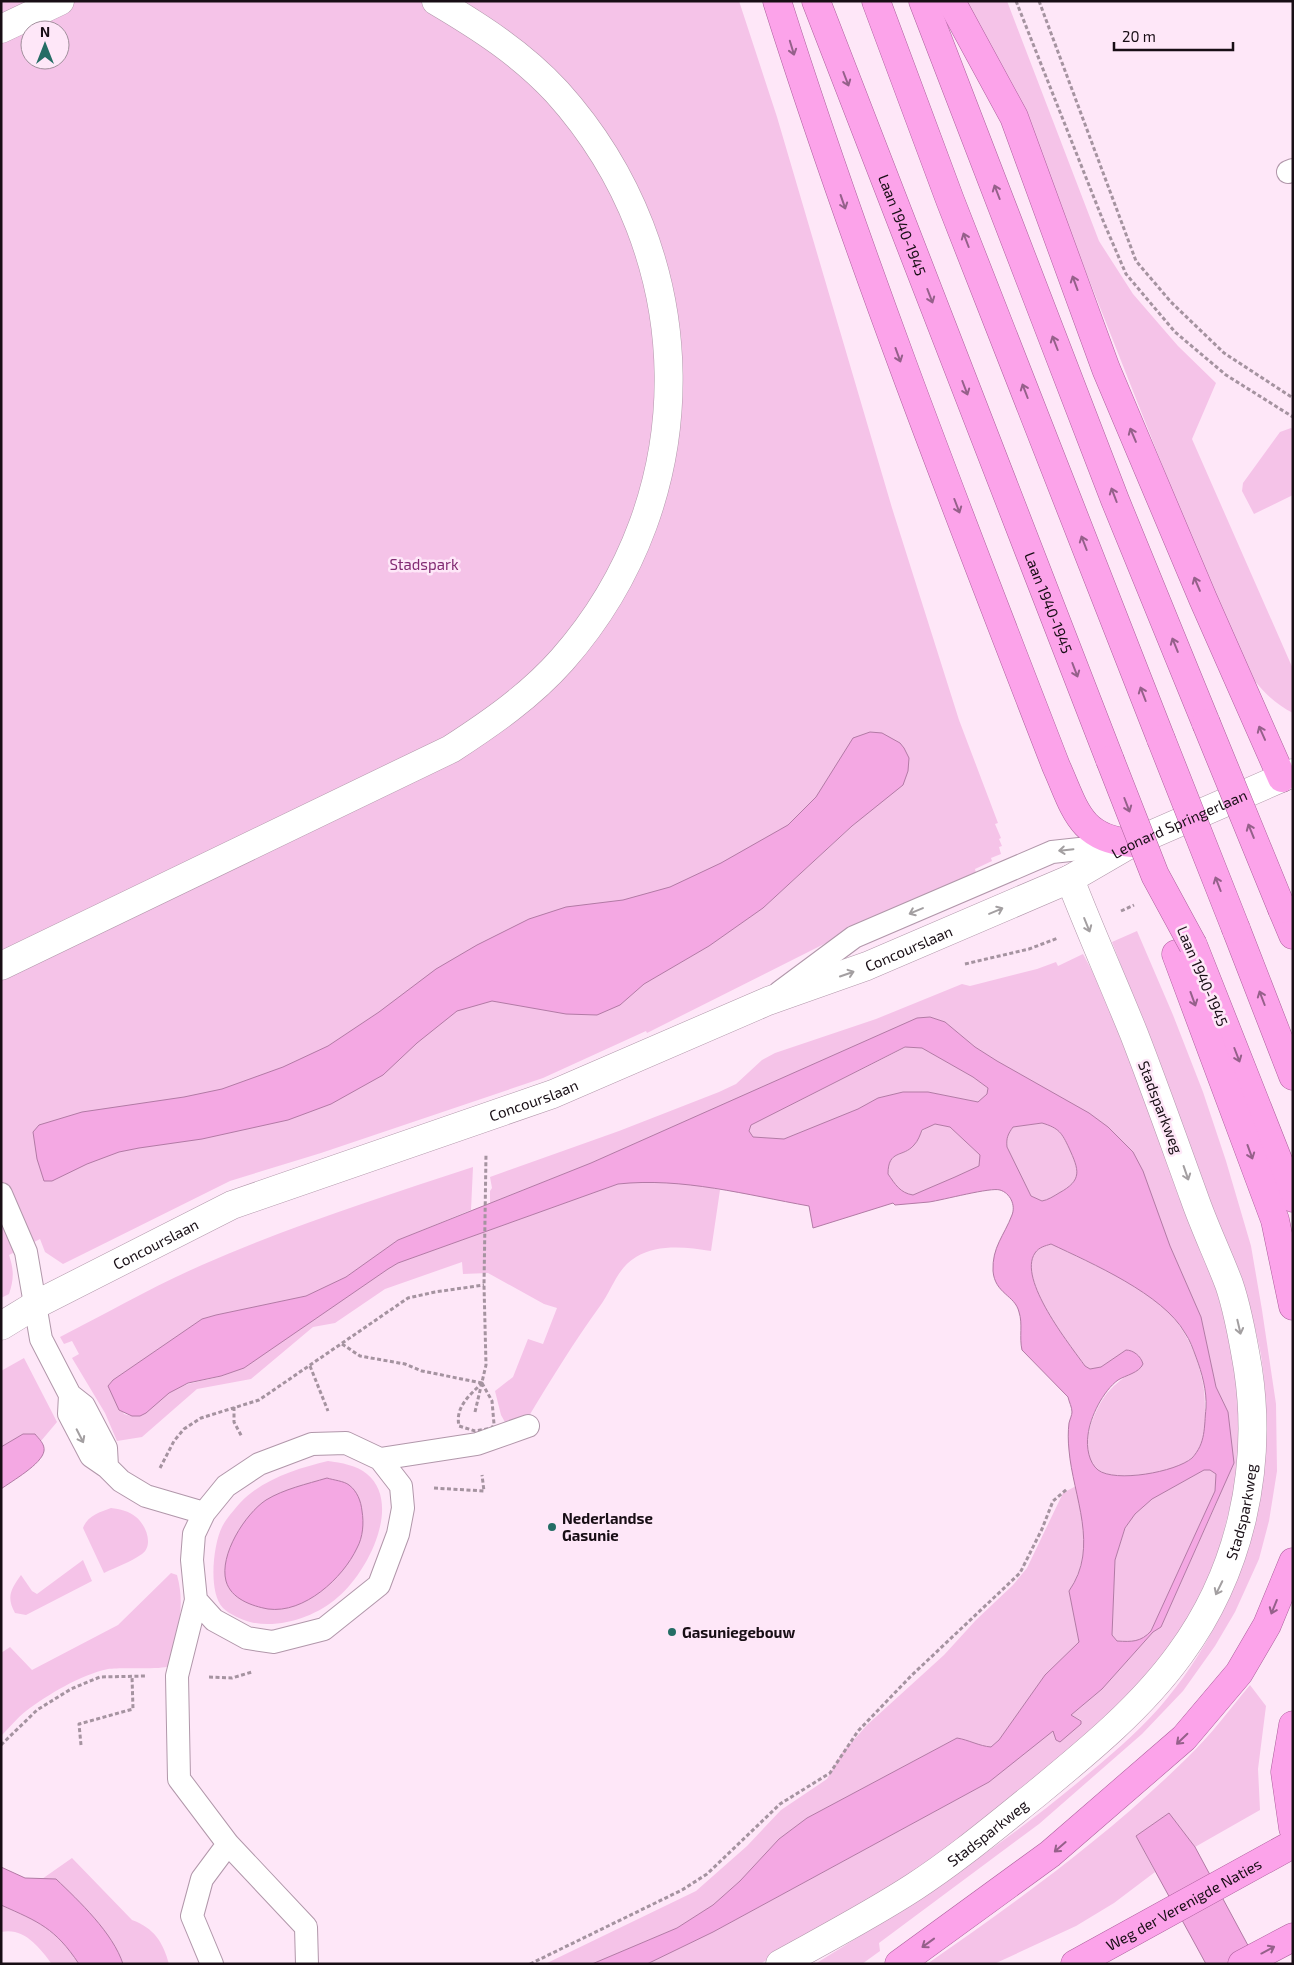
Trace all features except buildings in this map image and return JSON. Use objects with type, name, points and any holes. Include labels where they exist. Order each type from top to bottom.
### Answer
[{"type":"highway","points":[[777,1],[819,133],[888,327],[1056,766],[1078,816],[1088,828],[1116,842],[1132,843]]},
{"type":"highway","name":"Laan 1940-1945","points":[[816,1],[1184,949],[1293,1198]]},
{"type":"highway","points":[[876,1],[950,200],[1293,1076]]},
{"type":"highway","points":[[923,1],[1116,500],[1293,935]]},
{"type":"highway","points":[[952,1],[1014,117],[1106,369],[1203,599],[1287,775]]},
{"type":"highway","points":[[1184,949],[1275,1220],[1293,1306]]},
{"type":"highway","points":[[899,1964],[1050,1854],[1184,1738],[1239,1673],[1267,1626],[1293,1562]]},
{"type":"highway","points":[[1293,1724],[1285,1772],[1293,1828]]},
{"type":"highway","name":"Weg der Verenigde Naties","points":[[1075,1964],[1293,1844]]},
{"type":"highway","points":[[1242,1964],[1293,1937]]},
{"type":"street","points":[[1,30],[60,1]]},
{"type":"street","points":[[1,966],[451,749],[491,724],[528,694],[562,661],[580,639],[617,584],[637,541],[653,497],[664,450],[669,403],[669,356],[664,308],[653,262],[638,218],[611,166],[588,130],[556,92],[520,56],[479,26],[436,1]]},
{"type":"street","name":"Leonard Springerlaan","points":[[1070,879],[1132,843],[1287,775]]},
{"type":"street","name":"Stadsparkweg","points":[[780,1964],[913,1888],[969,1849],[1080,1758],[1130,1711],[1179,1655],[1208,1611],[1225,1576],[1246,1506],[1251,1462],[1252,1426],[1248,1368],[1230,1288],[1195,1201],[1166,1117],[1070,879]]},
{"type":"street","name":"Concourslaan","points":[[1,1326],[37,1304],[232,1204],[552,1094],[768,1001],[868,966],[1070,879]]},
{"type":"lane","points":[[768,1001],[854,937],[1052,852],[1132,843]]},
{"type":"lane","points":[[1,1194],[26,1252],[42,1339],[70,1395],[84,1406],[106,1448],[107,1467],[121,1481],[146,1496],[204,1513]]},
{"type":"lane","points":[[380,1459],[477,1444],[528,1426]]},
{"type":"lane","points":[[196,1600],[214,1620],[247,1638],[273,1642],[324,1629],[379,1585],[398,1534],[403,1508],[401,1486],[380,1459],[346,1443],[312,1444],[259,1464],[226,1486],[204,1513],[194,1534],[192,1560],[196,1600],[177,1676],[179,1779],[228,1844],[306,1927],[307,1964]]},
{"type":"lane","points":[[212,1964],[192,1916],[202,1879],[228,1844]]},
{"type":"path","points":[[1016,1],[1126,274],[1175,332],[1226,375],[1293,417]]},
{"type":"path","points":[[1039,1],[1136,261],[1171,302],[1224,353],[1293,398]]},
{"type":"path","points":[[964,964],[1029,949],[1087,925]]},
{"type":"path","points":[[476,1408],[486,1365],[484,1285],[486,1151]]},
{"type":"path","points":[[160,1468],[174,1441],[184,1429],[201,1418],[259,1400],[408,1298],[484,1285]]},
{"type":"path","points":[[342,1344],[360,1356],[405,1364],[422,1372],[482,1383]]},
{"type":"path","points":[[310,1366],[324,1400]]},
{"type":"path","points":[[482,1383],[492,1401]]},
{"type":"path","points":[[458,1414],[461,1405],[482,1383]]},
{"type":"path","points":[[401,1486],[484,1491]]},
{"type":"path","points":[[530,1964],[682,1890],[707,1874],[780,1804],[830,1773],[858,1731],[912,1676],[1020,1573],[1042,1529],[1053,1501],[1067,1489]]},
{"type":"path","points":[[81,1745],[79,1724],[133,1709],[132,1676]]},
{"type":"green space","name":"Stadspark","points":[[1,1],[739,1],[777,117],[892,508],[959,720],[998,823],[995,824],[1001,838],[999,839],[1002,846],[999,847],[1001,854],[991,858],[992,861],[975,869],[976,873],[850,928],[828,942],[647,1033],[646,1031],[543,1078],[321,1153],[230,1181],[63,1264],[45,1252],[40,1239],[9,1255],[13,1274],[9,1294],[1,1298]],"holes":[[[870,810],[763,908],[709,946],[644,984],[620,1005],[499,1001]]]},
{"type":"green space","points":[[964,1],[1007,1],[1099,241],[1133,294],[1178,346],[1216,383],[1192,439],[1293,669],[1293,713],[1269,697],[1240,662],[1054,191]]},
{"type":"green space","points":[[1293,429],[1293,495],[1254,514],[1242,491],[1243,483],[1280,432]]},
{"type":"green space","points":[[1137,931],[1203,1092],[1251,1246],[1276,1404],[1277,1471],[1269,1521],[1259,1559],[1235,1612],[1215,1646],[1183,1691],[1142,1734],[1039,1824],[879,1943],[880,1951],[862,1964],[815,1964],[916,1900],[1013,1833],[1076,1784],[1140,1728],[1159,1708],[1188,1671],[1213,1630],[1233,1588],[1248,1543],[1259,1497],[1265,1450],[1265,1402],[1261,1355],[1252,1315],[1239,1277],[1112,942]]},
{"type":"green space","points":[[1083,954],[1106,1000],[1215,1285],[1233,1351],[1240,1421],[1235,1488],[1215,1565],[1194,1612],[1157,1668],[1066,1757],[925,1864],[848,1913],[760,1964],[647,1964],[713,1932],[989,1782],[1053,1730],[1056,1734],[1081,1720],[1071,1715],[1102,1689],[1153,1632],[1161,1627],[1218,1500],[1228,1412],[1216,1387],[1201,1317],[1170,1246],[1089,1114],[975,1047],[945,1022],[930,1017],[917,1019],[591,1163],[490,1203],[490,1191],[492,1188],[490,1177],[619,1131],[719,1092],[736,1084],[762,1060],[775,1053],[876,1019],[962,984],[970,986],[1037,969],[1056,962],[1058,966]]},
{"type":"green space","points":[[906,1047],[922,1048],[973,1077],[988,1088],[987,1094],[978,1102],[928,1092],[903,1092],[878,1098],[858,1109],[784,1139],[753,1137],[749,1131],[751,1125]]},
{"type":"green space","points":[[1042,1123],[1056,1129],[1062,1135],[1075,1162],[1077,1174],[1072,1184],[1067,1188],[1042,1201],[1031,1196],[1007,1144],[1008,1136],[1013,1127]]},
{"type":"green space","points":[[935,1124],[950,1127],[980,1155],[979,1166],[913,1195],[908,1194],[898,1188],[888,1174],[888,1167],[894,1157],[914,1146],[921,1133]]},
{"type":"green space","points":[[473,1167],[471,1210],[398,1240],[346,1277],[306,1296],[202,1319],[113,1380],[108,1386],[124,1414],[132,1416],[145,1413],[164,1396],[176,1389],[244,1368],[398,1263],[618,1184],[669,1182],[720,1190],[711,1251],[692,1248],[663,1248],[645,1253],[629,1262],[619,1273],[604,1300],[529,1416],[506,1424],[501,1415],[495,1391],[513,1377],[528,1339],[543,1344],[557,1308],[544,1304],[488,1273],[463,1274],[462,1262],[385,1289],[335,1323],[313,1327],[251,1379],[197,1389],[142,1437],[117,1441],[105,1413],[72,1358],[79,1354],[72,1341],[64,1344],[60,1337],[166,1282],[269,1237]]},
{"type":"green space","points":[[1051,1244],[1116,1276],[1152,1297],[1162,1305],[1185,1334],[1195,1355],[1204,1388],[1205,1433],[1197,1452],[1182,1464],[1154,1473],[1120,1476],[1102,1473],[1090,1460],[1088,1436],[1095,1413],[1110,1389],[1142,1366],[1142,1360],[1126,1350],[1101,1367],[1090,1369],[1085,1366],[1058,1328],[1039,1295],[1033,1279],[1031,1264],[1035,1253],[1040,1248]]},
{"type":"green space","points":[[24,1358],[57,1422],[41,1441],[35,1434],[23,1434],[1,1447],[1,1371]]},
{"type":"green space","points":[[328,1461],[359,1468],[367,1474],[377,1487],[382,1503],[377,1538],[360,1572],[349,1586],[329,1604],[297,1620],[261,1624],[247,1621],[223,1608],[215,1592],[214,1557],[219,1535],[226,1521],[240,1503],[269,1481],[293,1471]]},
{"type":"green space","points":[[1204,1470],[1210,1470],[1216,1474],[1215,1491],[1151,1631],[1144,1637],[1136,1640],[1117,1641],[1112,1635],[1115,1560],[1125,1529],[1134,1514],[1152,1499]]},
{"type":"green space","points":[[1076,1486],[1082,1513],[1084,1540],[1080,1567],[1069,1591],[1079,1642],[1045,1675],[999,1740],[991,1747],[957,1738],[807,1818],[779,1839],[740,1881],[713,1905],[677,1928],[592,1964],[545,1964],[696,1891],[747,1846],[781,1810],[827,1779],[842,1753],[867,1725],[944,1655],[976,1620],[1013,1585],[1027,1568],[1063,1493]]},
{"type":"green space","points":[[111,1508],[127,1512],[140,1521],[147,1535],[148,1546],[138,1557],[104,1573],[83,1528],[91,1517]]},
{"type":"green space","points":[[83,1560],[92,1581],[26,1615],[15,1613],[10,1598],[21,1575],[32,1591],[37,1594]]},
{"type":"green space","points":[[171,1573],[177,1575],[180,1587],[181,1610],[169,1666],[108,1669],[87,1676],[65,1686],[26,1711],[1,1736],[1,1653],[10,1647],[32,1670],[118,1625]]},
{"type":"green space","points":[[1250,1685],[1266,1706],[1258,1769],[1260,1810],[1195,1847],[1169,1813],[1136,1836],[1155,1872],[1114,1903],[1076,1926],[994,1964],[927,1964],[1029,1891],[1127,1813],[1196,1749]]},
{"type":"green space","points":[[72,1858],[132,1920],[146,1927],[157,1937],[164,1949],[169,1964],[123,1964],[106,1934],[42,1879]]},
{"type":"green space","points":[[1,1905],[45,1927],[62,1942],[79,1964],[52,1964],[42,1951],[24,1935],[17,1932],[1,1932]]},
{"type":"shaded area","points":[[870,732],[882,733],[900,743],[904,748],[909,758],[908,771],[903,785],[852,826],[763,908],[709,946],[644,984],[620,1005],[597,1015],[566,1014],[492,1001],[457,1011],[417,1043],[383,1075],[331,1104],[288,1120],[202,1139],[119,1152],[87,1164],[52,1181],[44,1181],[37,1159],[33,1132],[39,1125],[82,1112],[184,1097],[222,1089],[283,1067],[328,1046],[379,1012],[436,969],[477,945],[529,919],[566,907],[623,900],[670,887],[721,863],[788,825],[816,797],[853,738]]},
{"type":"shaded area","points":[[930,1017],[945,1022],[975,1047],[997,1061],[1089,1113],[1108,1127],[1133,1152],[1143,1171],[1170,1246],[1201,1317],[1216,1387],[1228,1412],[1234,1463],[1161,1627],[1153,1632],[1102,1689],[1071,1715],[1081,1721],[1081,1724],[1060,1742],[1056,1740],[1053,1731],[989,1782],[713,1932],[647,1964],[592,1964],[677,1928],[713,1905],[740,1881],[779,1839],[807,1818],[957,1738],[991,1747],[999,1740],[1045,1675],[1079,1642],[1069,1591],[1078,1574],[1083,1557],[1084,1539],[1069,1447],[1069,1423],[1072,1410],[1068,1397],[1022,1350],[1021,1321],[1017,1306],[1001,1290],[995,1279],[993,1271],[994,1255],[1013,1211],[1013,1203],[1007,1194],[1000,1190],[995,1190],[929,1202],[895,1205],[893,1203],[813,1228],[809,1206],[690,1185],[642,1182],[618,1184],[398,1263],[244,1368],[221,1376],[188,1383],[169,1393],[140,1416],[132,1416],[119,1410],[108,1386],[113,1380],[202,1319],[306,1296],[346,1277],[398,1240],[591,1163],[917,1018]],"holes":[[[905,1047],[922,1048],[973,1077],[988,1088],[987,1094],[978,1102],[928,1092],[903,1092],[878,1098],[858,1109],[784,1139],[753,1137],[749,1131],[751,1125]],[[1042,1123],[1059,1132],[1064,1138],[1077,1168],[1077,1174],[1072,1184],[1051,1198],[1042,1201],[1031,1196],[1007,1147],[1008,1136],[1013,1127]],[[935,1124],[950,1127],[980,1155],[979,1166],[913,1195],[898,1188],[888,1174],[891,1161],[893,1157],[910,1149],[918,1140],[922,1130]],[[1051,1244],[1086,1260],[1125,1281],[1160,1305],[1175,1319],[1191,1345],[1205,1389],[1206,1402],[1202,1441],[1192,1458],[1173,1468],[1131,1476],[1106,1474],[1098,1470],[1092,1463],[1087,1440],[1091,1420],[1098,1405],[1112,1385],[1135,1372],[1143,1364],[1136,1354],[1126,1350],[1101,1367],[1090,1369],[1085,1366],[1058,1328],[1039,1295],[1033,1279],[1031,1264],[1035,1253],[1040,1248]],[[1204,1470],[1210,1470],[1216,1474],[1215,1491],[1151,1631],[1144,1637],[1136,1640],[1117,1641],[1112,1635],[1115,1560],[1125,1528],[1135,1514],[1152,1499]]]},
{"type":"shaded area","points":[[23,1434],[35,1434],[44,1446],[42,1456],[32,1467],[1,1489],[1,1447]]},
{"type":"shaded area","points":[[327,1478],[352,1487],[360,1500],[363,1516],[361,1539],[351,1559],[342,1571],[321,1592],[295,1606],[282,1609],[268,1609],[249,1604],[237,1597],[232,1593],[226,1581],[225,1571],[226,1559],[230,1548],[242,1525],[258,1506],[273,1496]]},
{"type":"shaded area","points":[[1169,1813],[1195,1847],[1258,1964],[1206,1964],[1136,1836]]},
{"type":"shaded area","points":[[1,1867],[25,1878],[56,1879],[85,1907],[103,1929],[112,1941],[123,1964],[79,1964],[62,1942],[45,1927],[1,1905]]},
{"type":"place","name":"Nederlandse Gasunie","points":[[552,1527]]},
{"type":"place","name":"Gasuniegebouw","points":[[672,1632]]}]
